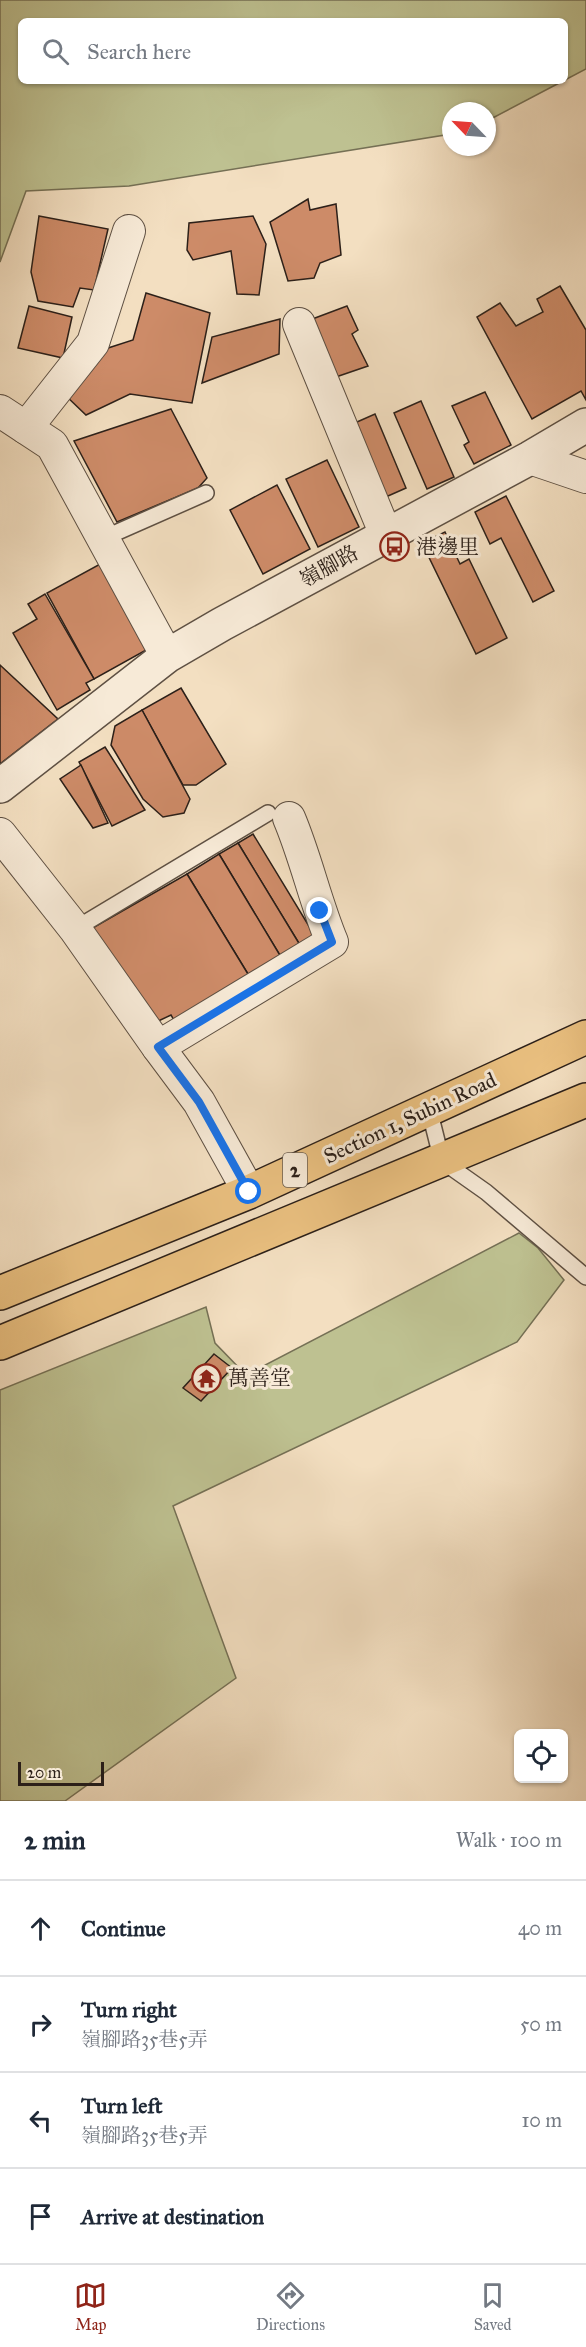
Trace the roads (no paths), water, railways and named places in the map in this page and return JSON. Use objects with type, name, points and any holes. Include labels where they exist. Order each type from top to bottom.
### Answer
[{"type":"main road","name":"Section 1, Subin Road","points":[[0,1293],[249,1192],[586,1037]]},
{"type":"main road","name":"2","points":[[0,1343],[586,1100]]},
{"type":"street","points":[[26,428],[93,343],[129,231]]},
{"type":"street","points":[[299,324],[386,535]]},
{"type":"street","points":[[0,411],[52,445],[167,656]]},
{"type":"street","name":"嶺腳路","points":[[0,786],[167,656],[530,458],[586,425]]},
{"type":"street","points":[[530,458],[586,477]]},
{"type":"street","points":[[158,1047],[332,942],[320,911],[302,848],[279,816]]},
{"type":"street","points":[[0,834],[75,929],[199,1102],[249,1192]]},
{"type":"lane","points":[[104,538],[206,493]]},
{"type":"lane","points":[[75,929],[279,816]]},
{"type":"lane","points":[[429,1109],[442,1161],[486,1192],[586,1276]]},
{"type":"place","name":"港邊里","points":[[395,547]]},
{"type":"place","name":"萬善堂","points":[[207,1378]]}]
